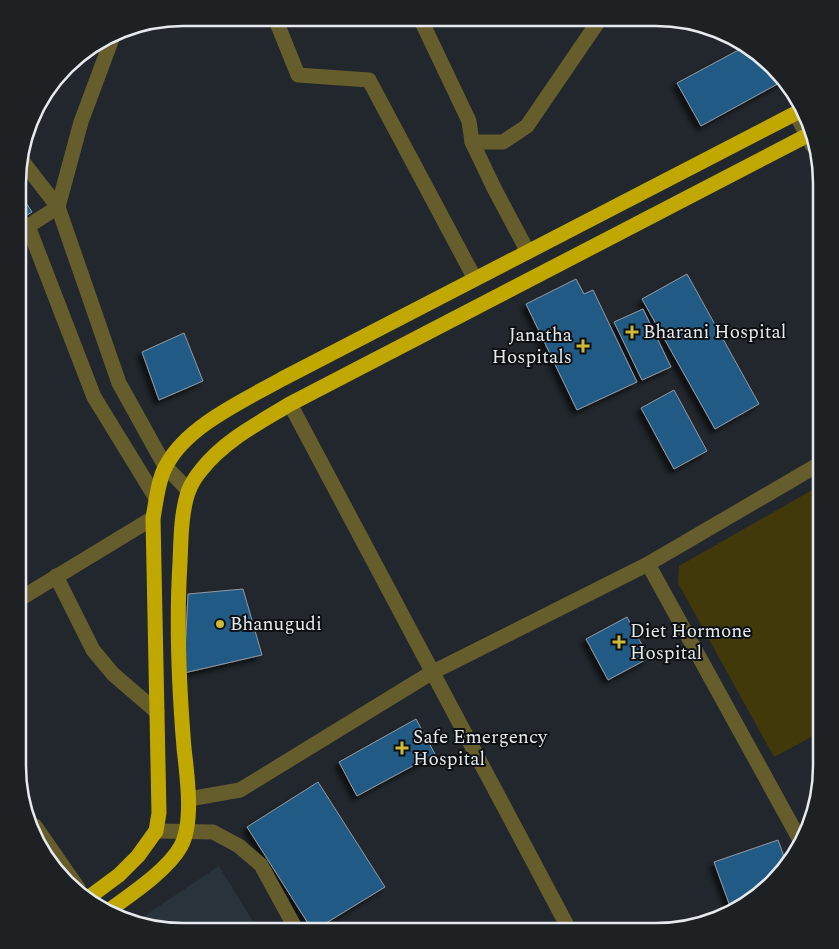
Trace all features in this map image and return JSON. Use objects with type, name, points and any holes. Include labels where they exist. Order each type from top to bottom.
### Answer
[{"type":"highway","points":[[94,894],[119,875],[138,856],[156,830],[159,814],[153,518],[156,498],[165,466],[179,448],[204,424],[282,379],[796,113]]},
{"type":"highway","points":[[115,907],[174,856],[182,845],[186,831],[189,799],[180,704],[177,612],[182,524],[189,491],[202,469],[225,444],[290,404],[806,140]]},
{"type":"street","points":[[278,26],[298,75],[369,80],[475,279]]},
{"type":"street","points":[[424,26],[470,121],[472,142],[528,252]]},
{"type":"street","points":[[472,142],[503,142],[527,126],[595,26]]},
{"type":"street","points":[[26,228],[58,207],[81,122],[110,44]]},
{"type":"street","points":[[28,168],[58,207],[119,383],[165,466],[189,491]]},
{"type":"street","points":[[26,234],[94,397],[156,498]]},
{"type":"street","points":[[290,404],[431,673],[565,922]]},
{"type":"street","points":[[189,799],[240,790],[431,673],[648,564],[812,469]]},
{"type":"street","points":[[27,595],[153,518]]},
{"type":"street","points":[[648,564],[797,834]]},
{"type":"street","points":[[56,576],[93,650],[113,674],[157,712]]},
{"type":"street","points":[[156,830],[213,832],[239,846],[261,864],[292,922]]},
{"type":"street","points":[[48,844],[61,863]]},
{"type":"shaded area","points":[[812,490],[812,737],[774,757],[678,583],[679,566]]},
{"type":"shaded area","points":[[219,866],[253,922],[173,922],[143,917]]},
{"type":"building","points":[[738,50],[767,72],[777,84],[701,126],[677,83]]},
{"type":"building","points":[[26,203],[32,212],[26,216]]},
{"type":"building","points":[[687,274],[759,404],[715,429],[642,299]]},
{"type":"building","points":[[576,279],[584,294],[593,290],[637,382],[577,410],[526,304]]},
{"type":"building","points":[[643,309],[671,367],[642,380],[614,322]]},
{"type":"building","points":[[184,333],[203,381],[159,400],[142,352]]},
{"type":"building","points":[[674,390],[707,451],[674,469],[641,408]]},
{"type":"building","name":"Bhanugudi","points":[[243,589],[262,655],[184,673],[188,594]]},
{"type":"building","points":[[627,617],[649,658],[608,680],[586,639]]},
{"type":"building","points":[[416,719],[435,754],[357,796],[339,762]]},
{"type":"building","points":[[318,782],[385,887],[328,922],[307,922],[247,827]]},
{"type":"building","points":[[778,840],[784,856],[759,884],[729,904],[714,862]]},
{"type":"place","name":"Bharani Hospital","points":[[632,332]]},
{"type":"place","name":"Janatha Hospitals","points":[[583,346]]},
{"type":"place","name":"Bhanugudi","points":[[220,624]]},
{"type":"place","name":"Diet Hormone Hospital","points":[[619,642]]},
{"type":"place","name":"Safe Emergency Hospital","points":[[402,748]]}]
